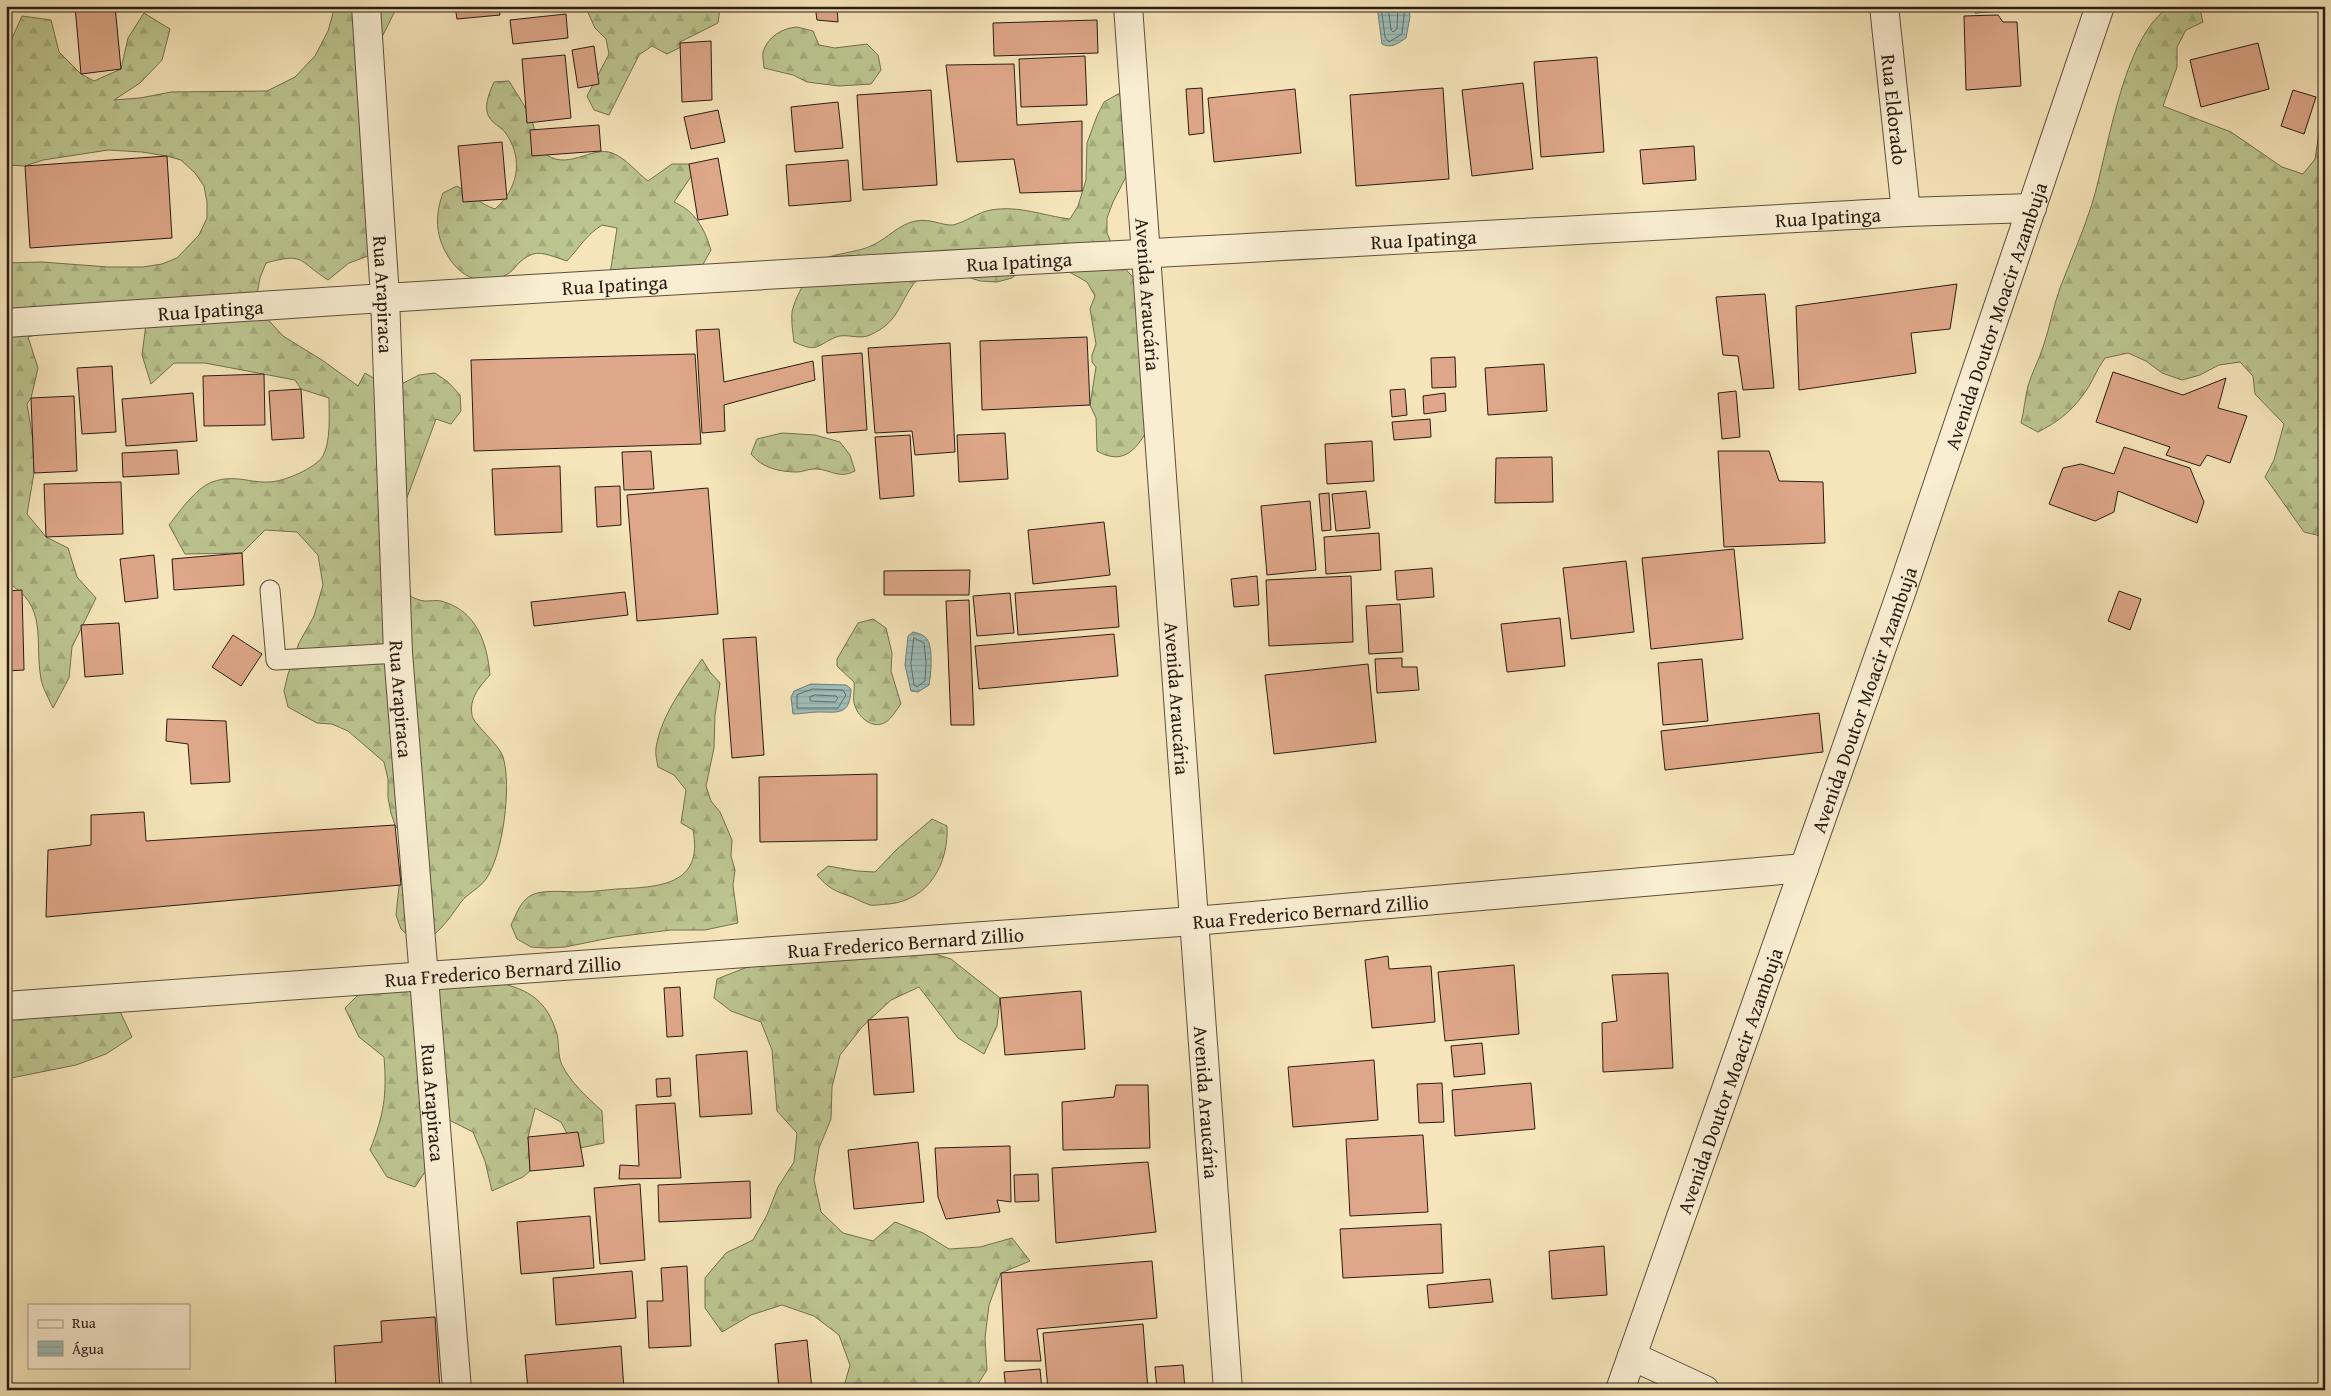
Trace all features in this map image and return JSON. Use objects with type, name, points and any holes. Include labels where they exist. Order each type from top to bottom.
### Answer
[{"type":"street","name":"Rua Arapiraca","points":[[366,6],[385,297],[398,653],[457,1390]]},
{"type":"street","name":"Avenida Araucária","points":[[1128,6],[1228,1390]]},
{"type":"street","name":"Rua Eldorado","points":[[1884,6],[1906,212]]},
{"type":"street","name":"Avenida Doutor Moacir Azambuja","points":[[1620,1390],[1904,584],[2100,6]]},
{"type":"street","name":"Rua Ipatinga","points":[[6,323],[385,297],[1906,212],[2032,208]]},
{"type":"street","name":"Rua Frederico Bernard Zillio","points":[[6,1006],[1194,921],[1804,868]]},
{"type":"street","points":[[1632,1356],[1705,1390]]},
{"type":"lane","points":[[270,590],[276,660],[398,653]]},
{"type":"green space","points":[[335,6],[394,6],[396,9],[382,37],[375,68],[379,252],[349,263],[328,280],[300,260],[288,258],[266,263],[260,278],[257,294],[261,312],[283,336],[322,360],[358,386],[365,373],[392,389],[419,375],[435,373],[448,382],[460,395],[461,411],[451,424],[436,419],[405,503],[398,587],[417,599],[441,601],[453,605],[463,612],[478,629],[486,651],[490,675],[479,688],[474,698],[472,715],[473,719],[501,752],[506,769],[507,784],[504,820],[492,868],[486,879],[464,899],[437,932],[428,938],[417,940],[413,940],[401,929],[396,915],[404,839],[395,825],[391,813],[388,798],[388,779],[384,762],[348,731],[332,724],[317,723],[288,707],[284,691],[288,674],[299,643],[314,616],[323,585],[318,555],[297,532],[265,530],[242,553],[185,554],[169,525],[200,489],[212,482],[228,479],[262,482],[282,480],[299,474],[314,465],[326,450],[329,427],[329,398],[301,389],[295,380],[205,363],[174,363],[151,384],[142,355],[146,324],[57,329],[28,337],[38,368],[31,398],[27,404],[33,440],[34,473],[27,514],[46,537],[68,548],[77,577],[96,598],[72,647],[69,678],[53,708],[41,679],[37,624],[34,613],[29,601],[20,591],[6,582],[6,263],[42,262],[108,267],[143,267],[162,264],[177,258],[199,235],[207,218],[207,202],[204,186],[195,173],[181,160],[167,156],[108,150],[43,160],[25,166],[6,165],[6,42],[10,43],[22,16],[51,20],[59,52],[81,74],[94,81],[121,69],[128,38],[144,13],[170,29],[162,60],[140,83],[114,100],[140,98],[171,92],[267,91],[295,77],[315,56],[328,31]]},
{"type":"green space","points":[[585,6],[657,6],[666,10],[675,6],[720,7],[718,23],[680,42],[681,47],[667,54],[652,46],[639,55],[609,115],[594,110],[587,96],[609,54],[606,39],[595,28]]},
{"type":"green space","points":[[2171,6],[2199,6],[2203,22],[2186,30],[2177,47],[2177,67],[2163,106],[2231,132],[2282,167],[2303,174],[2315,159],[2321,120],[2325,117],[2325,537],[2304,532],[2265,477],[2274,460],[2284,424],[2255,394],[2253,376],[2240,362],[2219,365],[2200,375],[2182,380],[2162,373],[2146,361],[2128,353],[2105,358],[2086,391],[2063,416],[2038,432],[2021,423],[2027,391],[2045,340],[2055,302],[2097,187],[2118,99],[2128,70],[2140,43],[2154,21]]},
{"type":"green space","points":[[797,27],[813,31],[819,45],[835,48],[867,44],[878,55],[881,70],[871,84],[839,86],[807,82],[793,75],[764,68],[763,52],[768,41],[781,31]]},
{"type":"green space","points":[[509,81],[531,119],[538,146],[552,158],[561,160],[596,152],[612,153],[648,181],[672,164],[689,164],[692,175],[674,202],[694,216],[702,228],[711,250],[702,266],[610,274],[617,228],[602,225],[587,238],[567,261],[537,253],[523,259],[506,275],[486,280],[477,280],[469,277],[455,266],[444,249],[439,235],[438,214],[443,193],[457,186],[480,202],[495,209],[509,193],[516,175],[515,155],[512,145],[505,132],[491,119],[487,112],[488,97],[494,82]]},
{"type":"green space","points":[[1126,93],[1128,173],[1107,218],[1107,233],[1120,263],[1141,286],[1148,429],[1133,450],[1127,454],[1114,457],[1097,451],[1096,418],[1090,405],[1096,367],[1092,362],[1092,355],[1096,344],[1090,309],[1095,296],[1087,282],[1059,266],[1025,267],[1012,278],[997,282],[980,281],[965,276],[927,274],[913,284],[891,320],[870,335],[862,337],[840,336],[813,348],[794,342],[792,312],[797,297],[811,272],[823,260],[829,257],[868,247],[904,225],[921,220],[953,225],[986,211],[1001,209],[1021,210],[1070,219],[1078,206],[1086,180],[1087,143],[1097,116],[1104,102],[1118,94]]},
{"type":"green space","points":[[782,433],[815,435],[840,442],[850,455],[855,471],[838,474],[819,469],[801,472],[784,471],[766,466],[755,459],[751,454],[757,439]]},
{"type":"green space","points":[[873,619],[886,628],[892,653],[891,671],[901,704],[886,722],[876,725],[860,715],[854,703],[854,682],[837,666],[837,659],[858,623]]},
{"type":"green space","points":[[702,659],[720,683],[715,715],[714,748],[706,786],[711,801],[720,812],[732,840],[731,856],[735,870],[733,885],[738,923],[705,930],[671,930],[615,937],[565,947],[531,947],[517,939],[511,925],[524,902],[534,894],[553,891],[588,892],[648,887],[674,880],[685,873],[692,863],[695,849],[693,830],[681,823],[686,790],[674,775],[658,767],[656,750],[668,712]]},
{"type":"green space","points":[[932,819],[947,826],[947,840],[940,866],[934,877],[925,887],[903,901],[870,905],[833,889],[825,884],[817,875],[828,866],[875,872],[897,849]]},
{"type":"green space","points":[[922,950],[951,959],[1000,998],[997,1026],[984,1054],[958,1038],[919,987],[891,1000],[862,1027],[840,1055],[832,1087],[831,1119],[819,1148],[814,1180],[821,1212],[843,1233],[873,1241],[895,1222],[923,1233],[949,1249],[980,1247],[1012,1238],[1030,1261],[1001,1273],[989,1305],[985,1338],[987,1370],[974,1390],[843,1390],[850,1365],[839,1335],[814,1316],[782,1305],[751,1315],[722,1332],[705,1308],[705,1278],[726,1253],[753,1240],[767,1215],[778,1187],[794,1162],[797,1133],[777,1111],[772,1050],[761,1022],[731,1011],[714,998],[717,979],[775,959]]},
{"type":"green space","points":[[482,978],[528,993],[544,1007],[556,1031],[562,1065],[575,1084],[602,1111],[604,1143],[575,1149],[561,1122],[535,1108],[528,1137],[530,1171],[523,1177],[492,1191],[485,1161],[473,1132],[447,1119],[433,1160],[415,1187],[387,1177],[370,1150],[379,1126],[385,1094],[384,1057],[359,1037],[345,1008],[365,988]]},
{"type":"green space","points":[[118,1007],[132,1037],[106,1054],[76,1065],[6,1079],[6,1012]]},
{"type":"water","points":[[1377,6],[1409,6],[1410,17],[1406,38],[1392,46],[1382,44]]},
{"type":"water","points":[[913,632],[921,634],[928,640],[931,652],[929,685],[918,692],[911,691],[905,665],[908,636]]},
{"type":"water","points":[[811,684],[846,685],[851,689],[848,704],[842,711],[837,712],[793,714],[791,697],[794,691]]},
{"type":"building","points":[[75,6],[115,6],[121,69],[81,74]]},
{"type":"building","points":[[455,6],[499,6],[500,15],[457,19]]},
{"type":"building","points":[[520,6],[554,6],[520,11]]},
{"type":"building","points":[[815,6],[837,6],[838,22],[817,20]]},
{"type":"building","points":[[1975,6],[2030,6],[2030,9],[1975,13]]},
{"type":"building","points":[[2058,6],[2077,6],[2074,12]]},
{"type":"building","points":[[566,14],[568,38],[513,44],[510,20]]},
{"type":"building","points":[[1998,15],[2003,22],[2017,22],[2021,86],[1966,90],[1964,16]]},
{"type":"building","points":[[1097,20],[1098,53],[994,56],[993,23]]},
{"type":"building","points":[[711,41],[712,100],[682,102],[680,43]]},
{"type":"building","points":[[2258,43],[2269,89],[2201,107],[2190,60]]},
{"type":"building","points":[[594,46],[599,84],[578,88],[572,50]]},
{"type":"building","points":[[565,55],[571,118],[527,123],[522,59]]},
{"type":"building","points":[[1085,56],[1087,105],[1021,107],[1019,59]]},
{"type":"building","points":[[1597,57],[1604,152],[1541,157],[1534,62]]},
{"type":"building","points":[[1014,64],[1017,125],[1082,121],[1082,191],[1020,193],[1014,159],[957,162],[946,65]]},
{"type":"building","points":[[1523,83],[1533,169],[1472,176],[1462,90]]},
{"type":"building","points":[[1202,88],[1204,133],[1189,135],[1186,89]]},
{"type":"building","points":[[1443,88],[1449,179],[1356,186],[1350,95]]},
{"type":"building","points":[[1295,89],[1301,153],[1214,162],[1208,98]]},
{"type":"building","points":[[931,90],[937,185],[863,190],[857,95]]},
{"type":"building","points":[[2293,90],[2316,97],[2304,134],[2281,126]]},
{"type":"building","points":[[838,102],[843,148],[795,152],[791,107]]},
{"type":"building","points":[[718,110],[725,142],[691,149],[684,117]]},
{"type":"building","points":[[599,125],[601,151],[532,156],[530,130]]},
{"type":"building","points":[[502,142],[507,199],[463,202],[458,146]]},
{"type":"building","points":[[1694,146],[1696,180],[1643,184],[1640,150]]},
{"type":"building","points":[[167,156],[172,238],[30,248],[25,166]]},
{"type":"building","points":[[718,158],[728,215],[698,220],[689,164]]},
{"type":"building","points":[[848,160],[851,201],[789,206],[786,165]]},
{"type":"building","points":[[1957,284],[1950,329],[1911,333],[1916,373],[1799,390],[1796,306]]},
{"type":"building","points":[[1765,294],[1774,388],[1743,390],[1738,356],[1723,355],[1716,297]]},
{"type":"building","points":[[719,329],[724,382],[813,361],[815,380],[724,405],[725,431],[702,433],[696,330]]},
{"type":"building","points":[[1087,337],[1090,405],[982,410],[980,341]]},
{"type":"building","points":[[950,343],[955,452],[915,455],[912,431],[875,433],[868,348]]},
{"type":"building","points":[[862,353],[867,430],[827,433],[822,356]]},
{"type":"building","points":[[695,354],[701,444],[474,451],[471,360]]},
{"type":"building","points":[[1455,357],[1456,387],[1432,388],[1431,358]]},
{"type":"building","points":[[1544,364],[1547,411],[1488,415],[1485,368]]},
{"type":"building","points":[[112,366],[116,432],[82,434],[77,368]]},
{"type":"building","points":[[2113,372],[2183,395],[2226,378],[2218,408],[2247,416],[2230,463],[2207,455],[2200,466],[2166,455],[2170,447],[2096,422]]},
{"type":"building","points":[[264,374],[265,425],[204,426],[203,376]]},
{"type":"building","points":[[301,389],[304,438],[272,440],[269,391]]},
{"type":"building","points":[[1405,389],[1407,415],[1392,417],[1390,390]]},
{"type":"building","points":[[1736,391],[1740,437],[1722,439],[1718,393]]},
{"type":"building","points":[[193,393],[197,441],[126,446],[122,399]]},
{"type":"building","points":[[1445,393],[1446,411],[1424,414],[1423,396]]},
{"type":"building","points":[[74,396],[77,471],[34,473],[31,398]]},
{"type":"building","points":[[1430,419],[1431,437],[1394,440],[1392,422]]},
{"type":"building","points":[[1005,433],[1008,479],[959,482],[957,435]]},
{"type":"building","points":[[910,435],[914,496],[880,499],[875,437]]},
{"type":"building","points":[[1372,441],[1374,481],[1327,484],[1325,444]]},
{"type":"building","points":[[2124,447],[2190,468],[2204,502],[2197,523],[2118,491],[2114,512],[2095,521],[2049,504],[2063,468],[2081,464],[2114,474]]},
{"type":"building","points":[[177,450],[179,474],[123,477],[122,453]]},
{"type":"building","points":[[651,451],[654,489],[624,490],[622,452]]},
{"type":"building","points":[[1718,451],[1769,451],[1779,481],[1823,482],[1825,543],[1724,547]]},
{"type":"building","points":[[1552,457],[1553,502],[1495,503],[1496,458]]},
{"type":"building","points":[[560,466],[562,532],[495,535],[492,469]]},
{"type":"building","points":[[121,482],[123,534],[46,537],[44,484]]},
{"type":"building","points":[[620,486],[621,525],[597,527],[595,487]]},
{"type":"building","points":[[708,488],[718,614],[637,621],[627,495]]},
{"type":"building","points":[[1366,491],[1370,528],[1336,531],[1332,494]]},
{"type":"building","points":[[1329,493],[1331,530],[1322,531],[1319,494]]},
{"type":"building","points":[[1310,501],[1316,570],[1267,575],[1261,506]]},
{"type":"building","points":[[1104,522],[1110,575],[1033,584],[1028,530]]},
{"type":"building","points":[[1379,533],[1381,570],[1326,574],[1324,537]]},
{"type":"building","points":[[1734,549],[1743,639],[1651,649],[1642,558]]},
{"type":"building","points":[[242,553],[244,585],[174,590],[172,559]]},
{"type":"building","points":[[154,555],[158,598],[125,602],[120,559]]},
{"type":"building","points":[[1626,561],[1634,632],[1571,639],[1563,568]]},
{"type":"building","points":[[1432,568],[1434,597],[1397,600],[1395,571]]},
{"type":"building","points":[[970,570],[969,595],[884,595],[884,571]]},
{"type":"building","points":[[1257,576],[1259,605],[1234,607],[1231,579]]},
{"type":"building","points":[[1351,576],[1353,642],[1269,646],[1266,580]]},
{"type":"building","points":[[1116,586],[1119,627],[1018,635],[1015,593]]},
{"type":"building","points":[[22,590],[24,670],[6,671],[6,591]]},
{"type":"building","points":[[2119,591],[2141,599],[2130,630],[2108,621]]},
{"type":"building","points":[[625,592],[628,615],[534,626],[531,602]]},
{"type":"building","points":[[1010,593],[1014,633],[977,636],[973,596]]},
{"type":"building","points":[[969,600],[974,725],[951,725],[946,601]]},
{"type":"building","points":[[1400,604],[1403,652],[1369,654],[1366,606]]},
{"type":"building","points":[[1560,618],[1565,666],[1507,672],[1501,624]]},
{"type":"building","points":[[119,623],[123,674],[85,677],[81,625]]},
{"type":"building","points":[[1114,634],[1118,676],[979,689],[975,646]]},
{"type":"building","points":[[233,635],[262,654],[241,686],[212,667]]},
{"type":"building","points":[[756,637],[764,755],[732,758],[723,639]]},
{"type":"building","points":[[1402,658],[1402,667],[1417,667],[1419,690],[1377,693],[1375,659]]},
{"type":"building","points":[[1702,659],[1708,721],[1663,725],[1658,663]]},
{"type":"building","points":[[1368,664],[1376,742],[1274,754],[1265,675]]},
{"type":"building","points":[[1819,713],[1823,752],[1665,770],[1661,731]]},
{"type":"building","points":[[6,717],[8,717],[8,769],[6,769]]},
{"type":"building","points":[[167,719],[226,721],[230,782],[191,784],[188,744],[166,741]]},
{"type":"building","points":[[877,774],[877,840],[760,842],[759,777]]},
{"type":"building","points":[[144,812],[146,841],[395,825],[401,885],[46,917],[48,850],[91,845],[91,815]]},
{"type":"building","points":[[1388,956],[1389,969],[1431,966],[1435,1022],[1372,1028],[1365,960]]},
{"type":"building","points":[[1514,965],[1519,1034],[1445,1041],[1438,972]]},
{"type":"building","points":[[1668,973],[1673,1068],[1603,1072],[1602,1023],[1617,1021],[1612,975]]},
{"type":"building","points":[[680,987],[683,1036],[667,1037],[664,988]]},
{"type":"building","points":[[1081,991],[1085,1049],[1005,1055],[1000,998]]},
{"type":"building","points":[[908,1017],[914,1092],[874,1095],[868,1020]]},
{"type":"building","points":[[1482,1043],[1485,1074],[1454,1077],[1451,1046]]},
{"type":"building","points":[[747,1051],[752,1114],[700,1117],[696,1055]]},
{"type":"building","points":[[1374,1060],[1378,1120],[1293,1127],[1288,1067]]},
{"type":"building","points":[[670,1078],[671,1096],[657,1097],[656,1079]]},
{"type":"building","points":[[1442,1083],[1444,1122],[1419,1123],[1417,1084]]},
{"type":"building","points":[[1531,1083],[1535,1129],[1455,1136],[1452,1090]]},
{"type":"building","points":[[1116,1085],[1148,1085],[1150,1148],[1063,1150],[1062,1102],[1114,1097]]},
{"type":"building","points":[[675,1103],[681,1178],[619,1179],[620,1165],[639,1166],[636,1105]]},
{"type":"building","points":[[578,1132],[584,1166],[530,1171],[528,1137]]},
{"type":"building","points":[[1423,1135],[1428,1212],[1350,1216],[1346,1139]]},
{"type":"building","points":[[918,1142],[924,1202],[854,1209],[848,1150]]},
{"type":"building","points":[[1010,1146],[1011,1202],[997,1200],[1000,1212],[946,1219],[938,1197],[935,1148]]},
{"type":"building","points":[[1148,1162],[1156,1232],[1056,1243],[1052,1168]]},
{"type":"building","points":[[1038,1174],[1039,1201],[1015,1202],[1014,1175]]},
{"type":"building","points":[[750,1181],[751,1218],[659,1222],[658,1185]]},
{"type":"building","points":[[640,1184],[645,1260],[600,1264],[594,1188]]},
{"type":"building","points":[[590,1216],[594,1268],[521,1274],[517,1222]]},
{"type":"building","points":[[1441,1224],[1443,1273],[1343,1278],[1340,1229]]},
{"type":"building","points":[[1604,1246],[1607,1295],[1552,1299],[1549,1251]]},
{"type":"building","points":[[1152,1261],[1157,1318],[1037,1329],[1041,1361],[1005,1361],[1001,1273]]},
{"type":"building","points":[[687,1266],[691,1346],[649,1348],[647,1301],[663,1301],[661,1268]]},
{"type":"building","points":[[632,1271],[636,1318],[556,1325],[553,1278]]},
{"type":"building","points":[[1490,1279],[1493,1302],[1429,1308],[1427,1285]]},
{"type":"building","points":[[435,1317],[440,1390],[336,1390],[334,1346],[382,1342],[381,1321]]},
{"type":"building","points":[[1143,1324],[1148,1390],[1048,1390],[1043,1333]]},
{"type":"building","points":[[807,1340],[812,1390],[779,1390],[775,1344]]},
{"type":"building","points":[[621,1346],[624,1390],[528,1390],[525,1355]]},
{"type":"building","points":[[1183,1365],[1185,1390],[1157,1390],[1155,1367]]},
{"type":"building","points":[[1040,1369],[1042,1390],[1006,1390],[1004,1372]]}]
